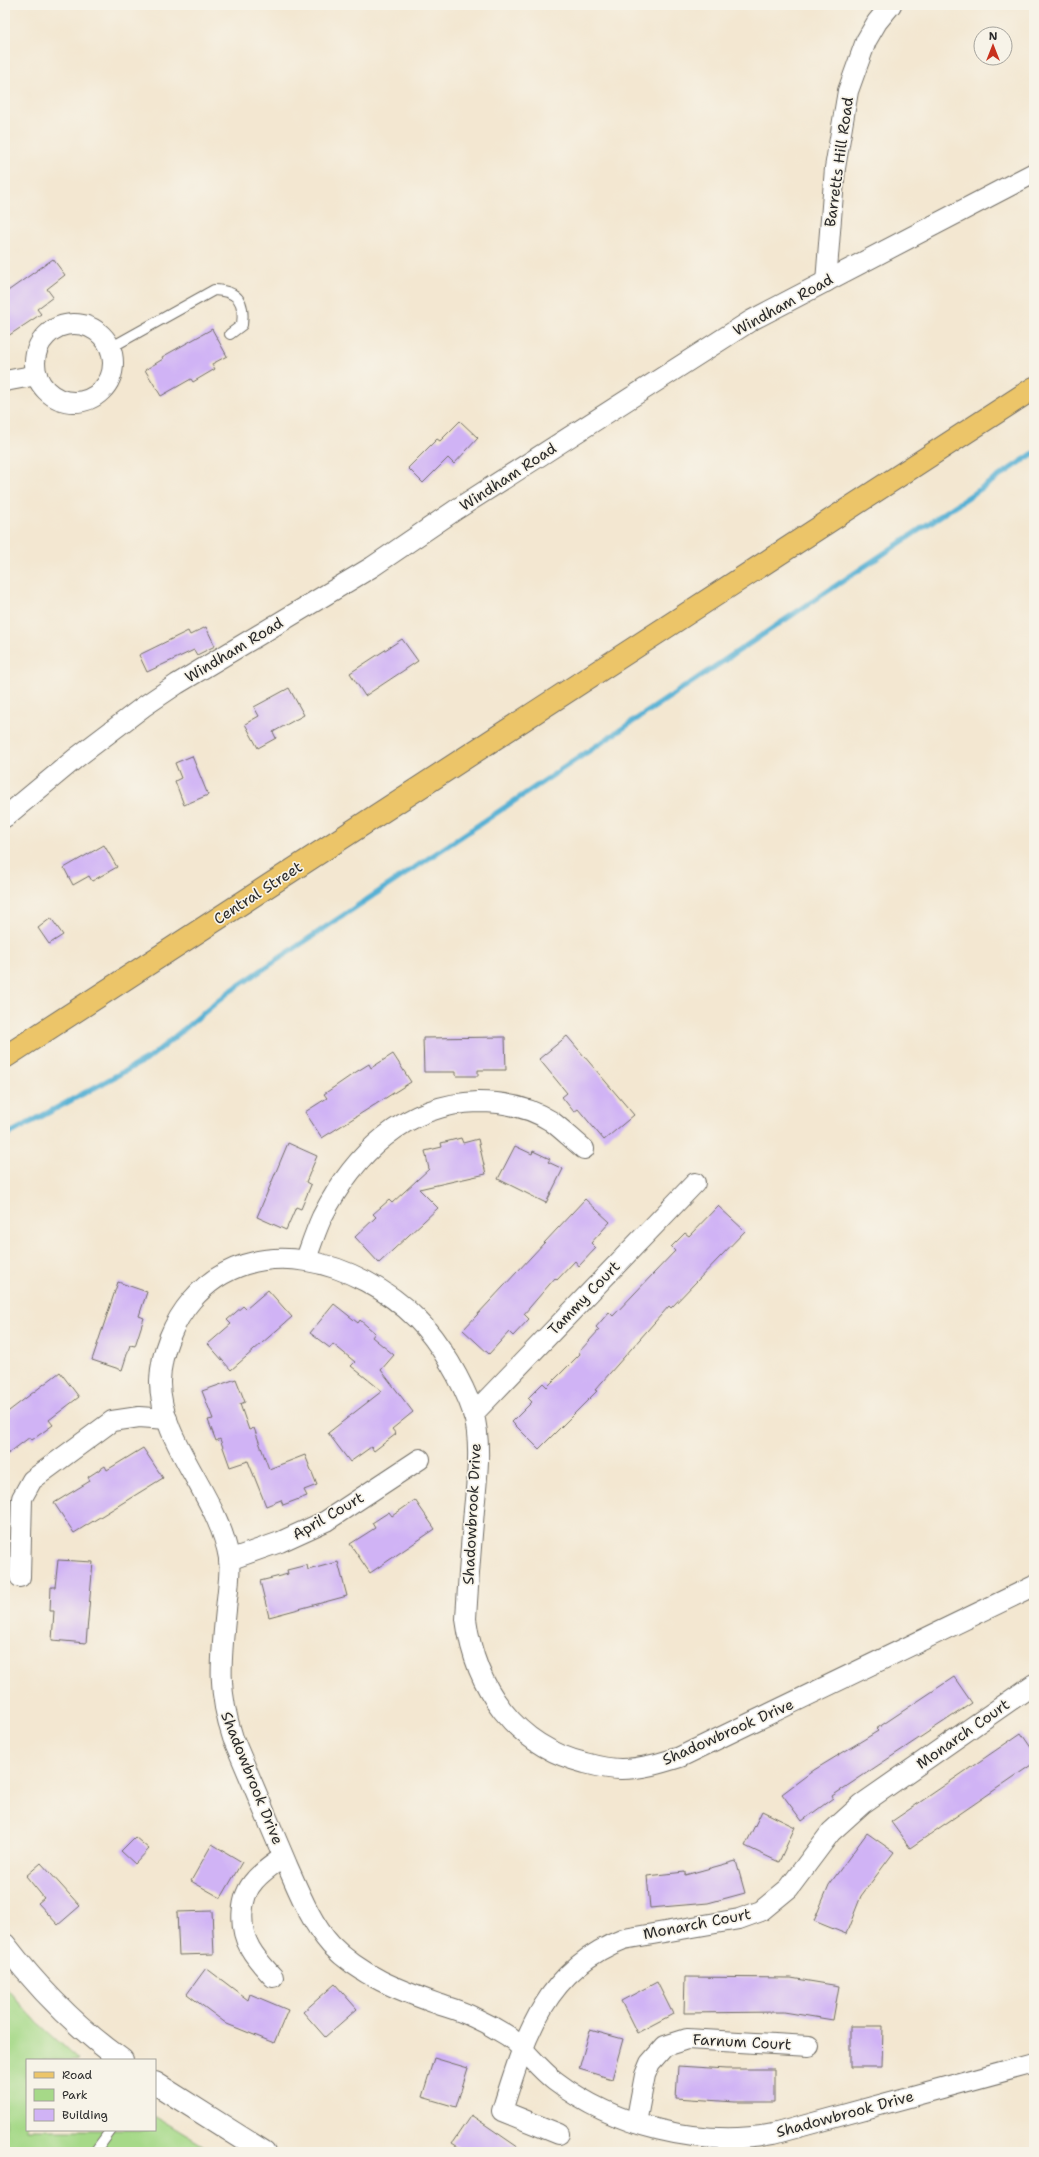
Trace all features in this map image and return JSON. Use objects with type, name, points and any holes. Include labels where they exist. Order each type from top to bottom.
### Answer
[{"type":"main road","name":"Central Street","points":[[5,1057],[1034,388]]},
{"type":"street","name":"Barretts Hill Road","points":[[826,282],[835,168],[848,91],[866,41],[877,22],[891,5]]},
{"type":"street","name":"Windham Road","points":[[5,817],[76,758],[143,707],[177,684],[372,567],[464,505],[752,320],[1034,173]]},
{"type":"street","points":[[73,325],[89,327],[102,336],[110,348],[113,365],[110,378],[102,390],[90,398],[69,401],[55,397],[44,387],[37,375],[37,351],[45,338],[58,328],[73,325]]},
{"type":"street","points":[[5,381],[37,375]]},
{"type":"street","points":[[306,1259],[321,1219],[340,1186],[378,1141],[412,1117],[452,1105],[492,1102],[512,1105],[550,1121],[584,1149]]},
{"type":"street","name":"Tammy Court","points":[[473,1414],[695,1183]]},
{"type":"street","name":"Shadowbrook Drive","points":[[1034,1586],[680,1757],[661,1763],[620,1769],[574,1760],[537,1744],[505,1713],[484,1684],[472,1651],[466,1619],[478,1469],[478,1443],[473,1414],[464,1391],[438,1345],[418,1320],[396,1301],[376,1288],[332,1268],[306,1259],[277,1258],[240,1266],[206,1284],[177,1321],[165,1352],[160,1384],[167,1419],[193,1475],[217,1517],[229,1560],[220,1666],[224,1712],[233,1738],[303,1902],[330,1944],[348,1960],[366,1974],[390,1987],[471,2016],[508,2037],[540,2069],[574,2094],[611,2113],[636,2123],[732,2146],[1034,2063]]},
{"type":"street","points":[[20,1577],[22,1498],[32,1480],[112,1421],[138,1417],[167,1419]]},
{"type":"street","name":"April Court","points":[[229,1560],[280,1542],[326,1521],[420,1459]]},
{"type":"street","name":"Monarch Court","points":[[559,2134],[502,2111],[521,2049],[552,1992],[571,1972],[607,1945],[624,1939],[739,1919],[761,1911],[789,1888],[831,1832],[862,1804],[1034,1684]]},
{"type":"street","points":[[273,1977],[256,1958],[249,1946],[244,1932],[243,1904],[247,1890],[255,1880],[283,1857]]},
{"type":"street","points":[[5,1946],[51,1999],[81,2027],[121,2059]]},
{"type":"street","name":"Farnum Court","points":[[636,2123],[645,2075],[650,2063],[665,2046],[687,2039],[809,2046]]},
{"type":"street","points":[[156,2084],[264,2152]]},
{"type":"lane","points":[[110,348],[214,290],[228,291],[238,297],[244,310],[242,325],[230,334]]},
{"type":"lane","points":[[95,2152],[110,2131]]},
{"type":"green space","points":[[5,1987],[38,2023],[78,2059],[26,2059],[26,2131],[156,2131],[156,2117],[214,2152],[5,2152]]},
{"type":"building","points":[[53,259],[65,275],[47,289],[53,297],[37,309],[41,314],[5,338],[5,293]]},
{"type":"building","points":[[212,329],[227,356],[212,364],[215,369],[193,382],[191,379],[161,396],[145,370],[163,359],[162,357]]},
{"type":"building","points":[[460,421],[478,438],[454,464],[448,458],[423,483],[408,468],[437,439],[440,441]]},
{"type":"building","points":[[206,627],[215,646],[197,655],[194,650],[147,672],[139,655],[188,631],[190,635]]},
{"type":"building","points":[[402,639],[418,661],[365,696],[350,673]]},
{"type":"building","points":[[289,688],[304,715],[273,732],[276,738],[258,748],[245,724],[259,716],[254,707]]},
{"type":"building","points":[[192,756],[208,795],[184,805],[175,781],[181,778],[175,763]]},
{"type":"building","points":[[104,845],[117,867],[92,881],[89,876],[73,885],[64,868]]},
{"type":"building","points":[[51,918],[63,935],[49,944],[38,928]]},
{"type":"building","points":[[567,1036],[634,1115],[604,1140],[578,1109],[574,1112],[562,1097],[567,1093],[539,1059]]},
{"type":"building","points":[[505,1037],[506,1070],[478,1070],[478,1076],[456,1076],[456,1072],[424,1072],[423,1038]]},
{"type":"building","points":[[393,1054],[411,1082],[322,1138],[305,1112],[327,1098],[324,1094],[356,1072],[369,1064],[371,1068]]},
{"type":"building","points":[[461,1138],[463,1143],[478,1139],[486,1174],[419,1189],[438,1208],[379,1263],[355,1237],[376,1217],[373,1214],[389,1200],[392,1203],[429,1169],[425,1151],[442,1147],[441,1143]]},
{"type":"building","points":[[288,1143],[317,1156],[306,1182],[311,1185],[301,1209],[296,1207],[286,1230],[257,1217]]},
{"type":"building","points":[[515,1146],[532,1154],[533,1151],[550,1159],[548,1162],[563,1169],[546,1203],[498,1179]]},
{"type":"building","points":[[585,1199],[610,1222],[591,1243],[596,1248],[579,1266],[575,1261],[557,1280],[555,1278],[524,1314],[529,1319],[513,1336],[509,1332],[489,1354],[463,1330]]},
{"type":"building","points":[[718,1206],[745,1231],[671,1308],[669,1306],[595,1390],[597,1391],[539,1449],[512,1422],[532,1402],[528,1398],[543,1383],[547,1387],[580,1354],[579,1352],[599,1330],[596,1327],[609,1312],[613,1316],[675,1251],[671,1247],[685,1233],[689,1236]]},
{"type":"building","points":[[118,1282],[147,1292],[139,1316],[144,1318],[135,1346],[130,1345],[122,1370],[92,1360]]},
{"type":"building","points":[[268,1290],[292,1317],[231,1370],[208,1344],[231,1324],[227,1320],[243,1306],[246,1309]]},
{"type":"building","points":[[334,1304],[358,1323],[360,1320],[375,1333],[372,1337],[394,1355],[381,1370],[413,1412],[392,1429],[396,1434],[374,1451],[371,1447],[350,1462],[328,1433],[382,1391],[351,1366],[355,1362],[333,1344],[330,1348],[310,1333]]},
{"type":"building","points":[[60,1372],[79,1397],[49,1420],[53,1425],[32,1440],[30,1437],[5,1456],[5,1414]]},
{"type":"building","points":[[236,1379],[245,1402],[240,1404],[249,1430],[254,1428],[269,1469],[305,1455],[317,1485],[304,1490],[307,1496],[283,1505],[281,1500],[266,1506],[248,1461],[230,1467],[220,1439],[216,1441],[208,1420],[213,1419],[202,1391]]},
{"type":"building","points":[[143,1448],[163,1478],[74,1533],[54,1503],[90,1481],[88,1477],[105,1466],[107,1470]]},
{"type":"building","points":[[415,1500],[435,1529],[370,1573],[350,1544],[375,1528],[372,1523],[389,1512],[392,1516]]},
{"type":"building","points":[[58,1560],[93,1562],[86,1643],[52,1640],[54,1611],[50,1611],[51,1587],[55,1587]]},
{"type":"building","points":[[338,1562],[347,1596],[269,1617],[260,1581],[288,1574],[287,1570],[307,1565],[308,1570]]},
{"type":"building","points":[[954,1677],[972,1703],[832,1796],[833,1798],[802,1821],[782,1794],[814,1770],[878,1731],[876,1729]]},
{"type":"building","points":[[1021,1733],[1034,1752],[1034,1763],[910,1848],[891,1822]]},
{"type":"building","points":[[762,1811],[795,1827],[779,1862],[745,1846]]},
{"type":"building","points":[[867,1833],[894,1852],[861,1896],[846,1934],[814,1921],[829,1885]]},
{"type":"building","points":[[135,1837],[149,1849],[135,1864],[121,1851]]},
{"type":"building","points":[[212,1844],[242,1862],[221,1898],[191,1881]]},
{"type":"building","points":[[736,1861],[745,1893],[708,1903],[650,1908],[647,1876],[685,1872],[685,1875]]},
{"type":"building","points":[[41,1863],[80,1906],[58,1925],[38,1903],[44,1898],[26,1876]]},
{"type":"building","points":[[212,1911],[214,1954],[179,1955],[177,1912]]},
{"type":"building","points":[[206,1968],[248,2000],[250,1994],[288,2010],[274,2043],[227,2024],[187,1994]]},
{"type":"building","points":[[685,1977],[791,1978],[839,1986],[833,2020],[784,2012],[684,2013]]},
{"type":"building","points":[[657,1982],[673,2014],[637,2033],[621,2001]]},
{"type":"building","points":[[335,1984],[357,2009],[325,2037],[303,2012]]},
{"type":"building","points":[[850,2026],[883,2026],[882,2067],[850,2067]]},
{"type":"building","points":[[590,2030],[623,2039],[612,2079],[579,2069]]},
{"type":"building","points":[[434,2058],[468,2068],[456,2107],[422,2097]]},
{"type":"building","points":[[678,2066],[726,2069],[774,2069],[774,2102],[735,2102],[676,2098]]},
{"type":"building","points":[[471,2115],[525,2152],[466,2152],[452,2143]]},
{"type":"waterway","points":[[5,1136],[149,1058],[229,992],[1034,453]]}]
